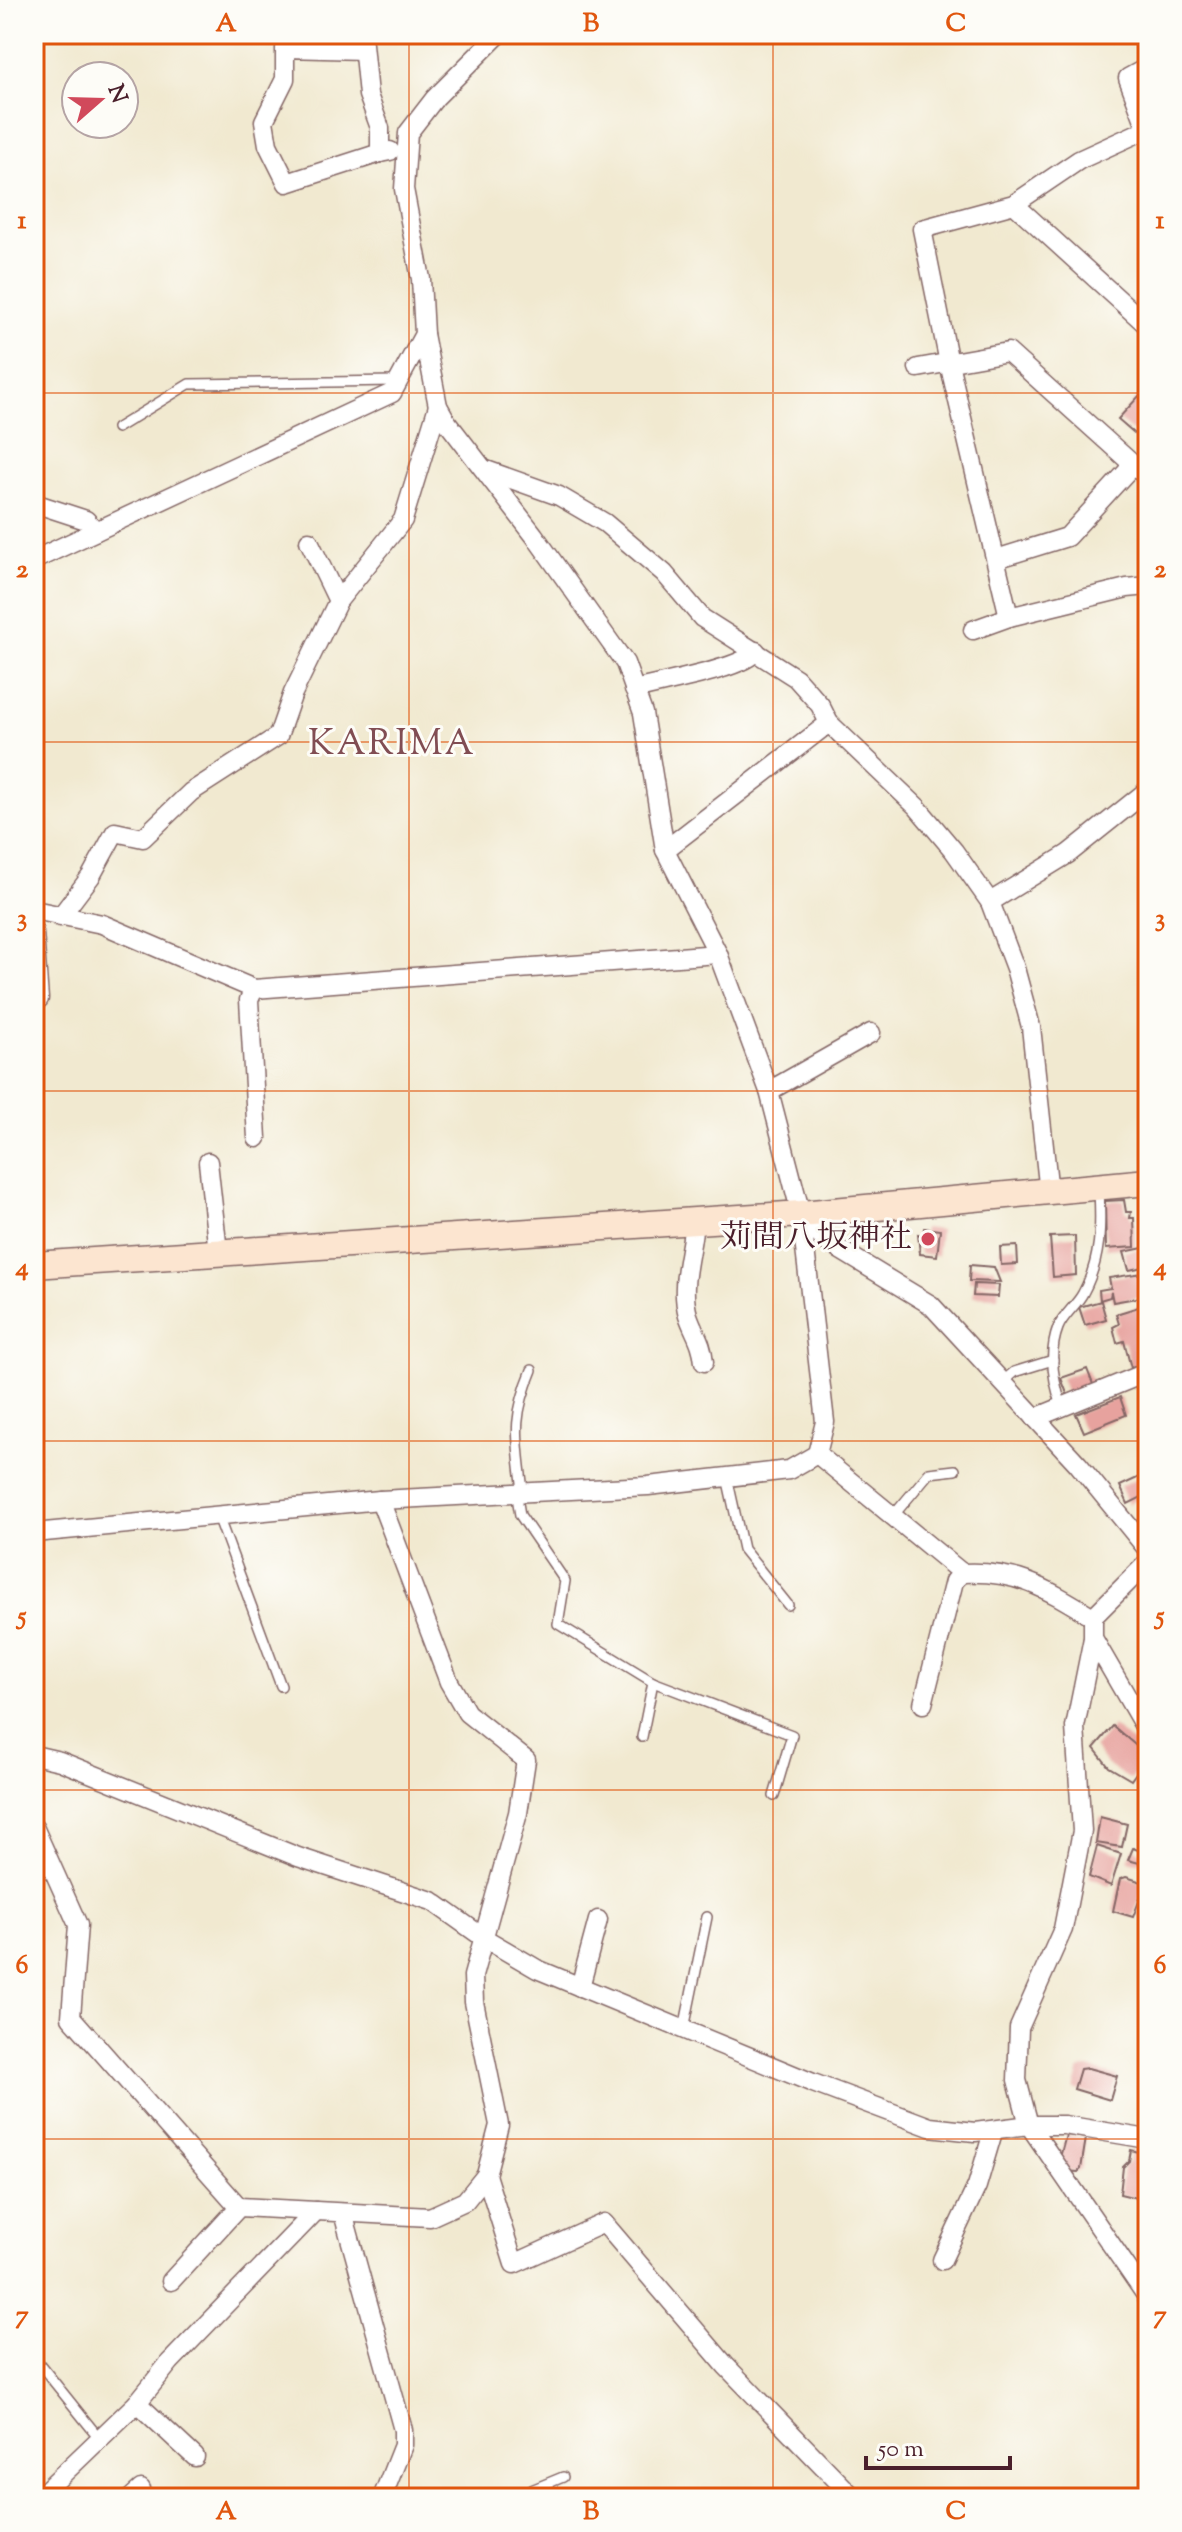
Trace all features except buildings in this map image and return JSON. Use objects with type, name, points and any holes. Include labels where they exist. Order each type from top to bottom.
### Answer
[{"type":"street","points":[[34,1533],[380,1500],[648,1486],[789,1470],[817,1454],[825,1422],[801,1214],[769,1091],[718,954],[665,850],[643,713],[625,663],[438,406],[424,334],[421,279],[404,189],[405,149],[408,133],[435,98],[499,34]]},
{"type":"street","points":[[380,153],[380,128],[368,95],[362,42],[286,41],[285,79],[264,121],[268,145],[287,183],[380,153],[405,149]]},
{"type":"street","points":[[1009,617],[949,363],[922,229],[1014,204],[1079,160],[1148,130],[1128,78],[1148,67]]},
{"type":"street","points":[[1014,204],[1148,326]]},
{"type":"street","points":[[34,560],[392,393],[424,334]]},
{"type":"street","points":[[918,368],[1008,352],[1141,472],[1067,537],[996,559]]},
{"type":"street","points":[[60,917],[91,876],[115,832],[143,838],[191,792],[278,736],[293,693],[338,601],[403,520],[438,406]]},
{"type":"street","points":[[486,470],[559,496],[605,523],[664,573],[702,618],[796,678],[820,705],[829,723],[917,807],[990,902],[1015,968],[1031,1027],[1049,1193]]},
{"type":"street","points":[[34,503],[86,520],[96,531]]},
{"type":"street","points":[[309,541],[338,601]]},
{"type":"street","points":[[973,630],[1009,617],[1127,588],[1148,586]]},
{"type":"street","points":[[634,690],[731,665],[751,657],[756,651]]},
{"type":"street","points":[[665,850],[829,723]]},
{"type":"street","points":[[990,902],[1068,854],[1148,790]]},
{"type":"street","points":[[34,910],[102,924],[254,989],[718,954]]},
{"type":"street","points":[[34,932],[39,999],[34,999]]},
{"type":"street","points":[[254,989],[249,1000],[257,1138]]},
{"type":"street","points":[[769,1091],[871,1033]]},
{"type":"street","points":[[208,1162],[218,1252]]},
{"type":"street","points":[[34,1265],[801,1214],[1148,1182]]},
{"type":"street","points":[[801,1214],[824,1240],[931,1305],[1035,1418],[1148,1550]]},
{"type":"street","points":[[694,1221],[685,1274],[688,1315],[702,1341],[704,1362]]},
{"type":"street","points":[[1035,1418],[1148,1372]]},
{"type":"street","points":[[817,1454],[962,1573]]},
{"type":"street","points":[[34,1827],[78,1925],[71,2017],[239,2207],[430,2217],[465,2201],[486,2175],[499,2125],[474,2002],[473,1976],[518,1813],[526,1760],[467,1713],[449,1682],[380,1500]]},
{"type":"street","points":[[1148,1562],[1093,1617],[1093,1638],[1075,1727],[1082,1831],[1063,1929],[1019,2028],[1017,2080],[1029,2125],[1148,2298]]},
{"type":"street","points":[[923,1704],[954,1581],[962,1573],[998,1571],[1050,1591],[1093,1617]]},
{"type":"street","points":[[1093,1638],[1148,1733]]},
{"type":"street","points":[[34,1755],[60,1761],[298,1857],[432,1901],[484,1938],[537,1969],[930,2127],[993,2132],[1029,2125],[1064,2125],[1148,2139]]},
{"type":"street","points":[[580,1987],[598,1920]]},
{"type":"street","points":[[942,2260],[977,2186],[993,2132]]},
{"type":"street","points":[[486,2175],[514,2264],[604,2223],[726,2366],[854,2498]]},
{"type":"street","points":[[171,2281],[239,2207]]},
{"type":"street","points":[[38,2498],[137,2403],[170,2362],[316,2211]]},
{"type":"street","points":[[343,2213],[403,2430],[403,2445],[382,2498]]},
{"type":"street","points":[[137,2403],[195,2457]]},
{"type":"lane","points":[[117,428],[189,384],[400,381]]},
{"type":"lane","points":[[1062,1406],[1053,1380],[1053,1360],[1059,1326],[1083,1293],[1095,1262],[1102,1233],[1099,1187]]},
{"type":"lane","points":[[1002,1382],[1014,1372],[1053,1360]]},
{"type":"lane","points":[[532,1370],[518,1404],[520,1515],[565,1581],[558,1624],[653,1682],[792,1735],[774,1796]]},
{"type":"lane","points":[[893,1516],[929,1473],[955,1470]]},
{"type":"lane","points":[[727,1477],[743,1549],[788,1605]]},
{"type":"lane","points":[[218,1516],[281,1686]]},
{"type":"lane","points":[[642,1737],[653,1682]]},
{"type":"lane","points":[[684,2029],[707,1917]]},
{"type":"lane","points":[[34,2357],[100,2439]]},
{"type":"lane","points":[[512,2498],[563,2477]]},
{"type":"place","name":"苅間八坂神社","points":[[928,1239]]},
{"type":"district","name":"KARIMA","points":[[392,745]]}]
